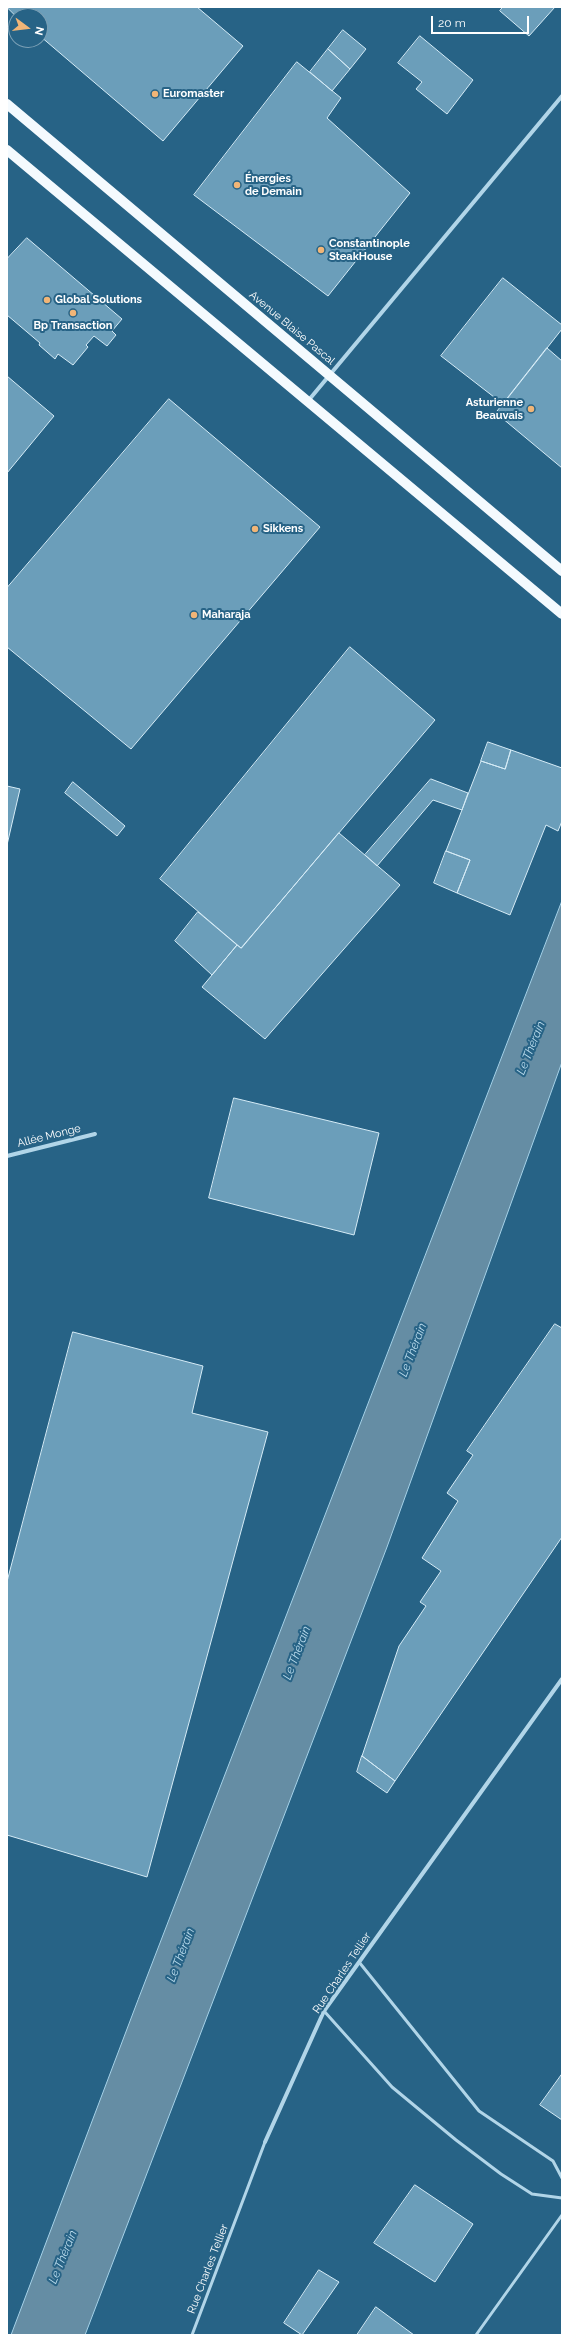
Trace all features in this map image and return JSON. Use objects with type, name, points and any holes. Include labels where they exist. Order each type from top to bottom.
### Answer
[{"type":"main road","name":"Avenue Blaise Pascal","points":[[7,104],[330,374],[562,571]]},
{"type":"main road","points":[[7,150],[308,400],[562,614]]},
{"type":"street","points":[[308,400],[562,96]]},
{"type":"street","name":"Allée Monge","points":[[7,1156],[95,1134]]},
{"type":"street","name":"Rue Charles Tellier","points":[[265,2142],[324,2011],[562,1679]]},
{"type":"lane","points":[[360,1962],[479,2111],[553,2161],[562,2178]]},
{"type":"lane","points":[[324,2011],[392,2087],[456,2140],[501,2174],[532,2194],[562,2198]]},
{"type":"lane","name":"Rue Charles Tellier","points":[[192,2335],[265,2142]]},
{"type":"lane","points":[[476,2335],[562,2215]]},
{"type":"water","name":"Le Thérain","points":[[562,901],[562,1062],[387,1547],[85,2335],[11,2335],[138,2000]]},
{"type":"building","name":"Euromaster","points":[[7,7],[197,7],[243,46],[163,141],[48,43],[48,8]]},
{"type":"building","points":[[503,7],[555,7],[529,36],[500,11]]},
{"type":"building","points":[[343,30],[366,49],[350,69],[328,49]]},
{"type":"building","points":[[420,36],[473,80],[447,114],[416,89],[422,82],[398,63]]},
{"type":"building","points":[[328,49],[350,69],[332,91],[310,72]]},
{"type":"building","points":[[297,62],[341,98],[327,118],[410,193],[328,296],[194,195]]},
{"type":"building","points":[[27,238],[122,319],[112,331],[116,335],[107,346],[94,336],[86,345],[88,347],[73,365],[58,354],[55,359],[39,345],[40,343],[7,315],[7,259]]},
{"type":"building","points":[[503,278],[562,325],[562,329],[503,404],[441,356]]},
{"type":"building","name":"Asturienne Beauvais","points":[[547,348],[562,361],[562,468],[496,413]]},
{"type":"building","points":[[7,376],[54,416],[7,473]]},
{"type":"building","points":[[169,399],[320,527],[131,749],[7,647],[7,588]]},
{"type":"building","points":[[350,647],[435,720],[241,948],[160,879]]},
{"type":"building","points":[[488,742],[511,750],[505,769],[481,761]]},
{"type":"building","points":[[511,750],[562,768],[562,821],[558,831],[546,825],[510,915],[457,893],[470,860],[446,851],[481,761],[505,769]]},
{"type":"building","points":[[431,779],[468,793],[462,810],[433,800],[377,866],[365,855]]},
{"type":"building","points":[[73,782],[125,826],[117,836],[65,793]]},
{"type":"building","points":[[7,786],[20,789],[7,845]]},
{"type":"building","points":[[339,833],[400,885],[265,1039],[202,987],[237,945],[241,948]]},
{"type":"building","points":[[446,851],[470,860],[457,893],[434,883]]},
{"type":"building","points":[[198,912],[237,945],[212,975],[175,941]]},
{"type":"building","points":[[234,1098],[379,1133],[354,1235],[209,1198]]},
{"type":"building","points":[[555,1324],[562,1328],[562,1537],[395,1781],[362,1756],[399,1646],[426,1606],[420,1602],[441,1571],[422,1558],[458,1501],[447,1493],[473,1455],[467,1451]]},
{"type":"building","points":[[73,1332],[203,1366],[192,1413],[268,1432],[147,1877],[7,1835],[7,1582]]},
{"type":"building","points":[[362,1756],[395,1781],[387,1793],[357,1772]]},
{"type":"building","points":[[562,2074],[562,2120],[540,2105]]},
{"type":"building","points":[[415,2185],[473,2224],[435,2282],[374,2243]]},
{"type":"building","points":[[319,2270],[339,2282],[302,2335],[284,2323]]},
{"type":"building","points":[[376,2307],[414,2335],[357,2335]]},
{"type":"place","name":"Euromaster","points":[[155,94]]},
{"type":"place","name":"Énergies de Demain","points":[[237,185]]},
{"type":"place","name":"Constantinople SteakHouse","points":[[321,250]]},
{"type":"place","name":"Global Solutions","points":[[47,300]]},
{"type":"place","name":"Bp Transaction","points":[[73,313]]},
{"type":"place","name":"Asturienne Beauvais","points":[[531,409]]},
{"type":"place","name":"Sikkens","points":[[255,529]]},
{"type":"place","name":"Maharaja","points":[[194,615]]}]
